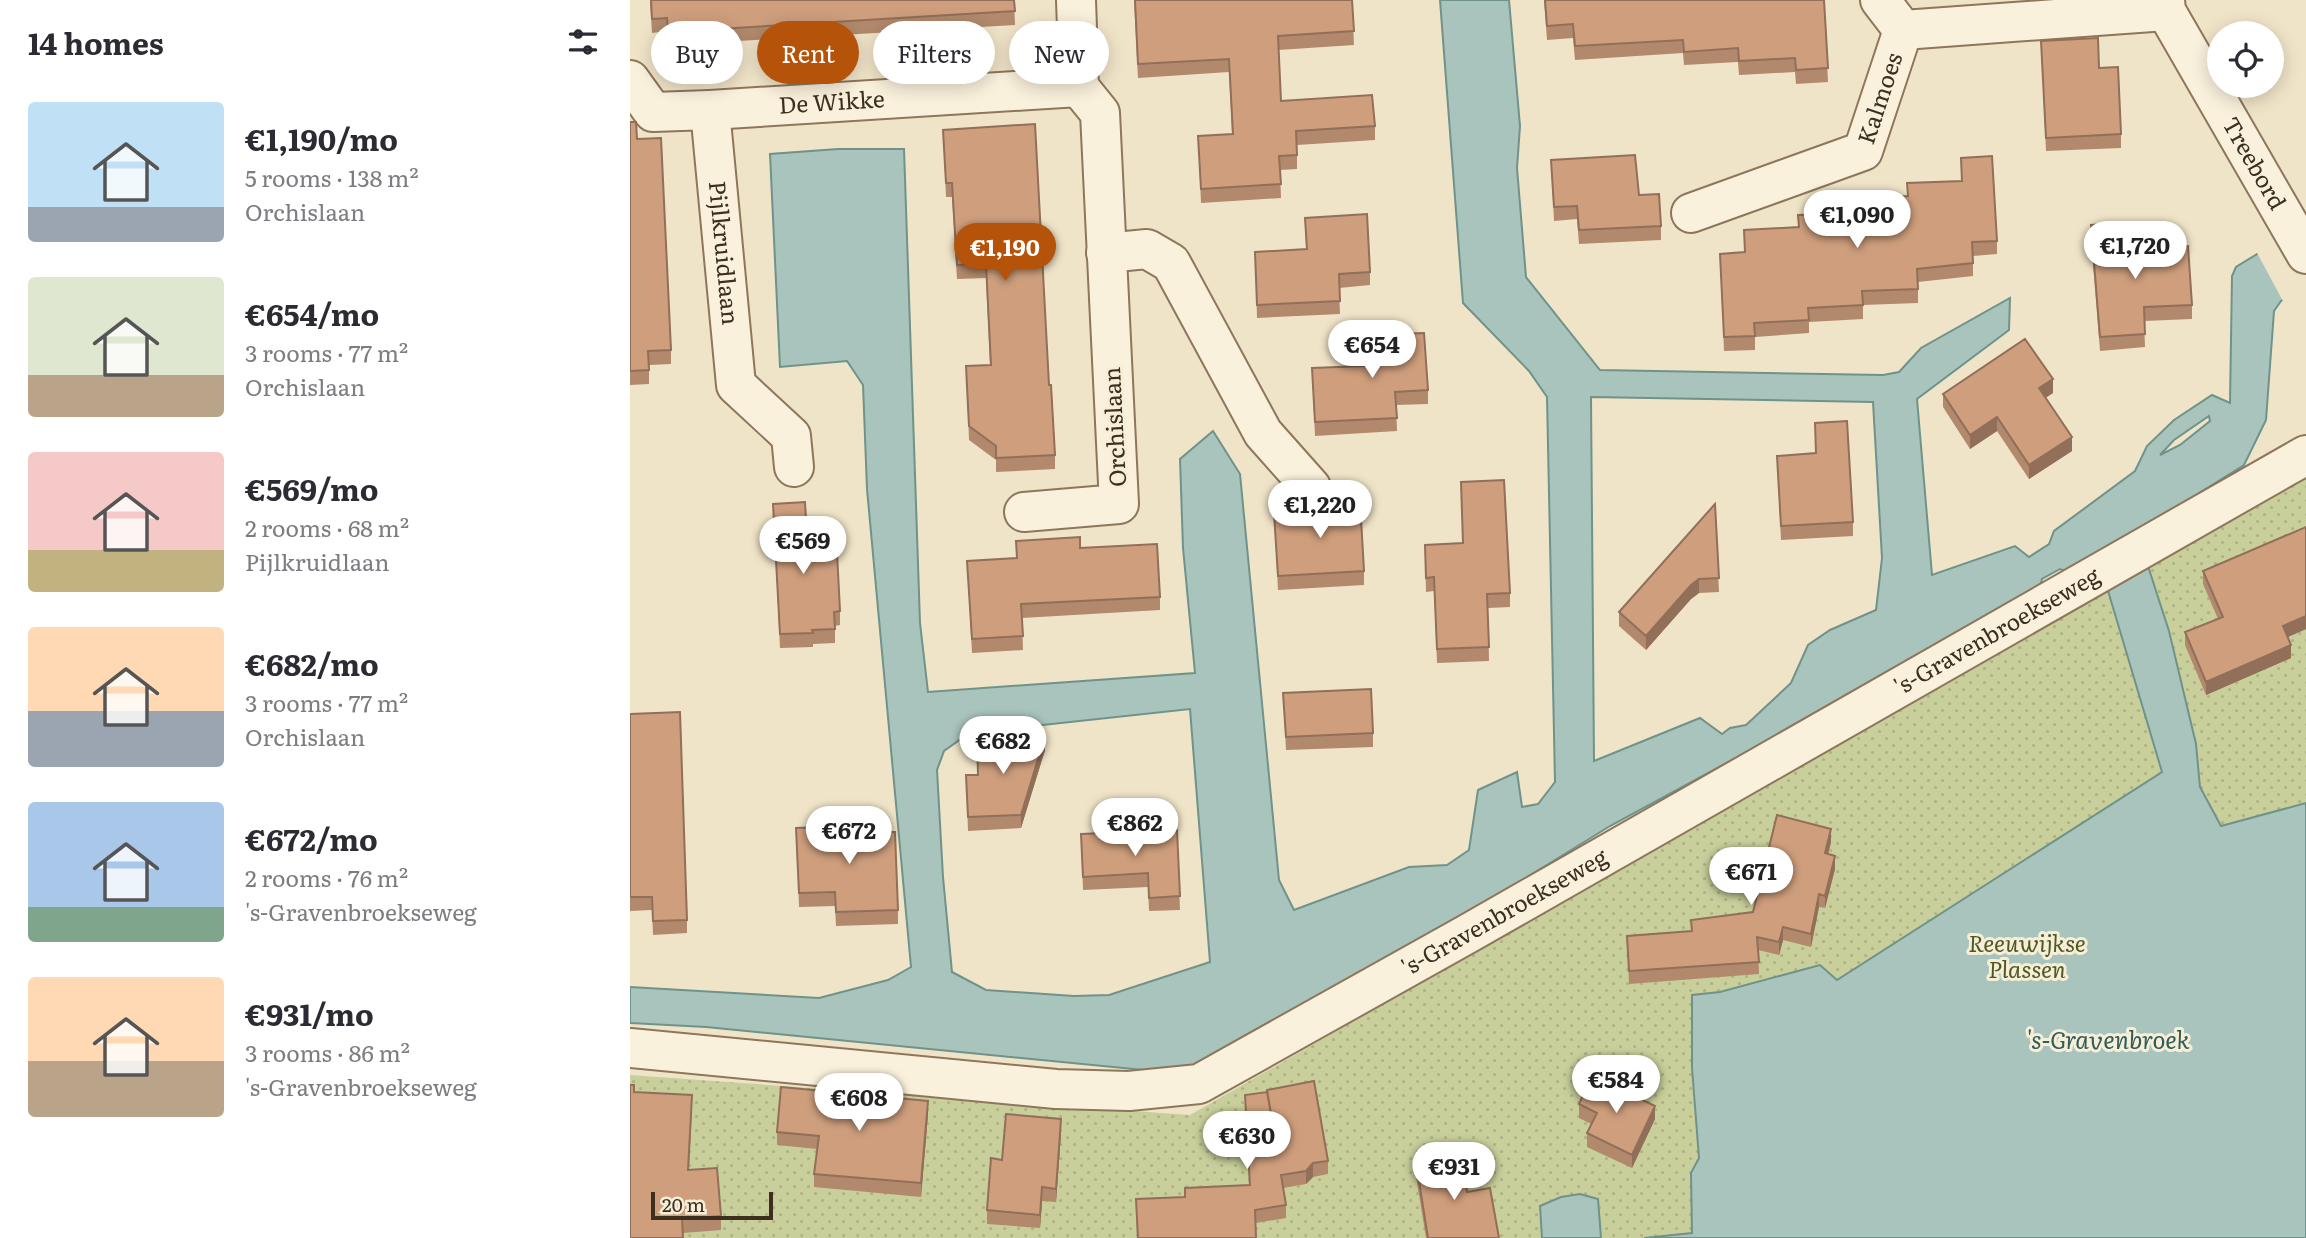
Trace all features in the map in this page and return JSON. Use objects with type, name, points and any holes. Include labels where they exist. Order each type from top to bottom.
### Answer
[{"type":"street","points":[[1076,0],[1079,87]]},
{"type":"street","name":"Kalmoes","points":[[1880,0],[1903,30]]},
{"type":"street","name":"Kalmoes","points":[[1903,30],[2166,5]]},
{"type":"street","name":"Treebord","points":[[2166,5],[2306,254]]},
{"type":"street","name":"Kalmoes","points":[[1691,214],[1863,151],[1903,30]]},
{"type":"street","points":[[630,80],[653,112],[710,110]]},
{"type":"street","name":"De Wikke","points":[[710,110],[1079,87]]},
{"type":"street","name":"Orchislaan","points":[[1024,512],[1119,504],[1100,113],[1079,87]]},
{"type":"street","name":"Pijlkruidlaan","points":[[710,110],[736,385],[791,436],[794,467]]},
{"type":"street","points":[[1106,253],[1147,249],[1171,263],[1263,433],[1311,487]]},
{"type":"street","name":"'s-Gravenbroekseweg","points":[[630,1048],[1055,1089],[1129,1091],[1199,1084],[1447,946],[2306,455]]},
{"type":"green space","name":"Reeuwijkse Plassen","points":[[2306,476],[2306,1238],[630,1238],[630,1075],[1190,1115]]},
{"type":"water","name":"'s-Gravenbroek","points":[[1440,0],[1509,0],[1520,126],[1517,168],[1526,277],[1600,370],[1883,375],[1899,372],[1921,348],[2010,298],[2009,330],[1917,399],[1932,575],[2015,546],[2029,557],[2049,544],[2054,531],[2135,471],[2147,446],[2174,420],[2212,395],[2230,403],[2232,276],[2236,267],[2306,224],[2306,287],[2281,301],[2274,311],[2266,420],[2244,465],[2145,527],[2146,560],[2169,631],[2196,744],[2200,787],[2221,826],[2306,803],[2306,1238],[1644,1238],[1692,1233],[1691,1173],[1699,1158],[1692,1068],[1692,995],[1720,992],[1820,965],[1837,980],[2162,772],[2106,584],[2060,569],[2042,579],[2040,588],[1610,826],[1482,905],[1201,1064],[1164,1072],[706,1027],[630,1023],[630,987],[819,998],[888,980],[911,967],[867,489],[863,385],[847,361],[780,367],[770,154],[838,149],[904,149],[920,623],[928,692],[1195,673],[1183,548],[1180,459],[1213,431],[1240,474],[1279,880],[1294,910],[1409,867],[1447,865],[1469,850],[1478,790],[1517,772],[1522,807],[1538,804],[1555,782],[1547,397],[1529,371],[1463,303]],"holes":[[[1591,397],[1873,402],[1882,558],[1876,610],[1830,630],[1808,645],[1791,683],[1746,725],[1730,728],[1722,734],[1700,718],[1594,761]],[[2209,416],[2210,421],[2180,445],[2160,455],[2174,440]],[[1190,709],[1210,962],[1109,995],[1074,996],[986,990],[952,972],[937,770],[944,751],[961,739],[1024,727]]]},
{"type":"water","points":[[1580,1194],[1598,1199],[1601,1238],[1542,1238],[1540,1206],[1561,1197]]},
{"type":"pier","points":[[2306,221],[2306,291],[2284,303],[2256,251]]},
{"type":"building","points":[[651,0],[1014,0],[1015,11],[850,21],[757,21],[757,27],[743,27],[743,21],[652,19]]},
{"type":"building","points":[[1135,0],[1352,0],[1354,31],[1278,36],[1281,101],[1372,95],[1375,126],[1296,131],[1297,155],[1279,156],[1281,184],[1201,189],[1198,136],[1233,134],[1229,59],[1138,64]]},
{"type":"building","points":[[1545,0],[1824,0],[1828,68],[1796,70],[1795,58],[1739,61],[1738,48],[1684,52],[1683,40],[1575,46],[1573,24],[1547,26]]},
{"type":"building","points":[[2098,38],[2099,68],[2118,67],[2121,134],[2046,138],[2041,41]]},
{"type":"building","points":[[630,122],[636,122],[637,139],[661,138],[671,350],[648,351],[649,370],[630,371]]},
{"type":"building","points":[[1035,124],[1055,455],[996,458],[996,446],[969,426],[966,366],[991,365],[986,264],[957,265],[952,183],[946,183],[943,130]]},
{"type":"building","points":[[1635,155],[1639,195],[1659,194],[1661,226],[1579,230],[1577,206],[1554,207],[1551,160]]},
{"type":"building","points":[[1992,156],[1997,241],[1972,242],[1973,263],[1917,269],[1918,289],[1862,291],[1863,305],[1808,308],[1809,320],[1754,323],[1755,336],[1724,337],[1720,254],[1745,252],[1744,230],[1799,227],[1798,215],[1854,213],[1853,200],[1908,196],[1907,183],[1962,181],[1961,158]]},
{"type":"building","points":[[1367,214],[1370,272],[1339,274],[1340,301],[1257,305],[1255,252],[1307,249],[1305,218]]},
{"type":"building","points":[[2124,223],[2126,251],[2188,246],[2192,305],[2144,307],[2145,334],[2100,337],[2091,225]]},
{"type":"building","points":[[1424,333],[1428,390],[1395,392],[1397,418],[1315,422],[1312,368],[1364,366],[1362,335]]},
{"type":"building","points":[[2025,339],[2053,379],[2039,388],[2072,437],[2029,465],[1997,417],[1970,435],[1943,394]]},
{"type":"building","points":[[1847,421],[1853,522],[1781,526],[1777,456],[1816,453],[1815,423]]},
{"type":"building","points":[[1504,480],[1510,593],[1487,594],[1489,647],[1437,649],[1434,577],[1426,578],[1425,545],[1463,543],[1461,482]]},
{"type":"building","points":[[1360,501],[1364,571],[1278,576],[1274,513],[1319,511],[1319,503]]},
{"type":"building","points":[[805,502],[808,554],[837,553],[840,611],[834,612],[835,629],[780,634],[773,504]]},
{"type":"building","points":[[1715,504],[1719,578],[1699,579],[1691,585],[1646,636],[1619,612]]},
{"type":"building","points":[[2306,527],[2306,616],[2283,626],[2291,645],[2206,682],[2185,632],[2223,617],[2203,571]]},
{"type":"building","points":[[1080,537],[1080,548],[1157,544],[1160,597],[1021,604],[1023,636],[972,639],[967,561],[1017,558],[1016,541]]},
{"type":"building","points":[[1371,689],[1373,733],[1286,737],[1283,693]]},
{"type":"building","points":[[680,712],[687,920],[653,921],[652,897],[630,897],[630,714]]},
{"type":"building","points":[[1045,736],[1021,815],[968,817],[966,775],[978,775],[977,739]]},
{"type":"building","points":[[1777,815],[1831,829],[1825,853],[1835,856],[1825,896],[1819,894],[1811,934],[1783,927],[1779,942],[1757,937],[1759,962],[1629,971],[1627,936],[1692,931],[1691,920],[1753,912]]},
{"type":"building","points":[[874,825],[875,832],[895,832],[898,910],[836,912],[835,892],[799,893],[796,828]]},
{"type":"building","points":[[1177,830],[1180,896],[1149,898],[1148,873],[1083,877],[1081,834]]},
{"type":"building","points":[[1592,1076],[1655,1106],[1632,1155],[1587,1133],[1597,1113],[1579,1104]]},
{"type":"building","points":[[1314,1081],[1328,1161],[1313,1163],[1306,1171],[1281,1175],[1286,1205],[1255,1210],[1256,1238],[1138,1238],[1136,1199],[1185,1197],[1185,1188],[1250,1185],[1245,1095],[1267,1092],[1276,1143],[1267,1090]]},
{"type":"building","points":[[630,1085],[634,1085],[634,1092],[692,1095],[688,1170],[717,1168],[721,1216],[682,1219],[683,1238],[630,1238]]},
{"type":"building","points":[[781,1087],[928,1101],[921,1183],[814,1174],[819,1136],[777,1132]]},
{"type":"building","points":[[1006,1114],[1061,1119],[1056,1189],[1042,1187],[1040,1215],[987,1210],[991,1158],[1002,1160]]},
{"type":"building","points":[[1461,1155],[1467,1192],[1490,1188],[1499,1238],[1428,1238],[1416,1162]]}]
